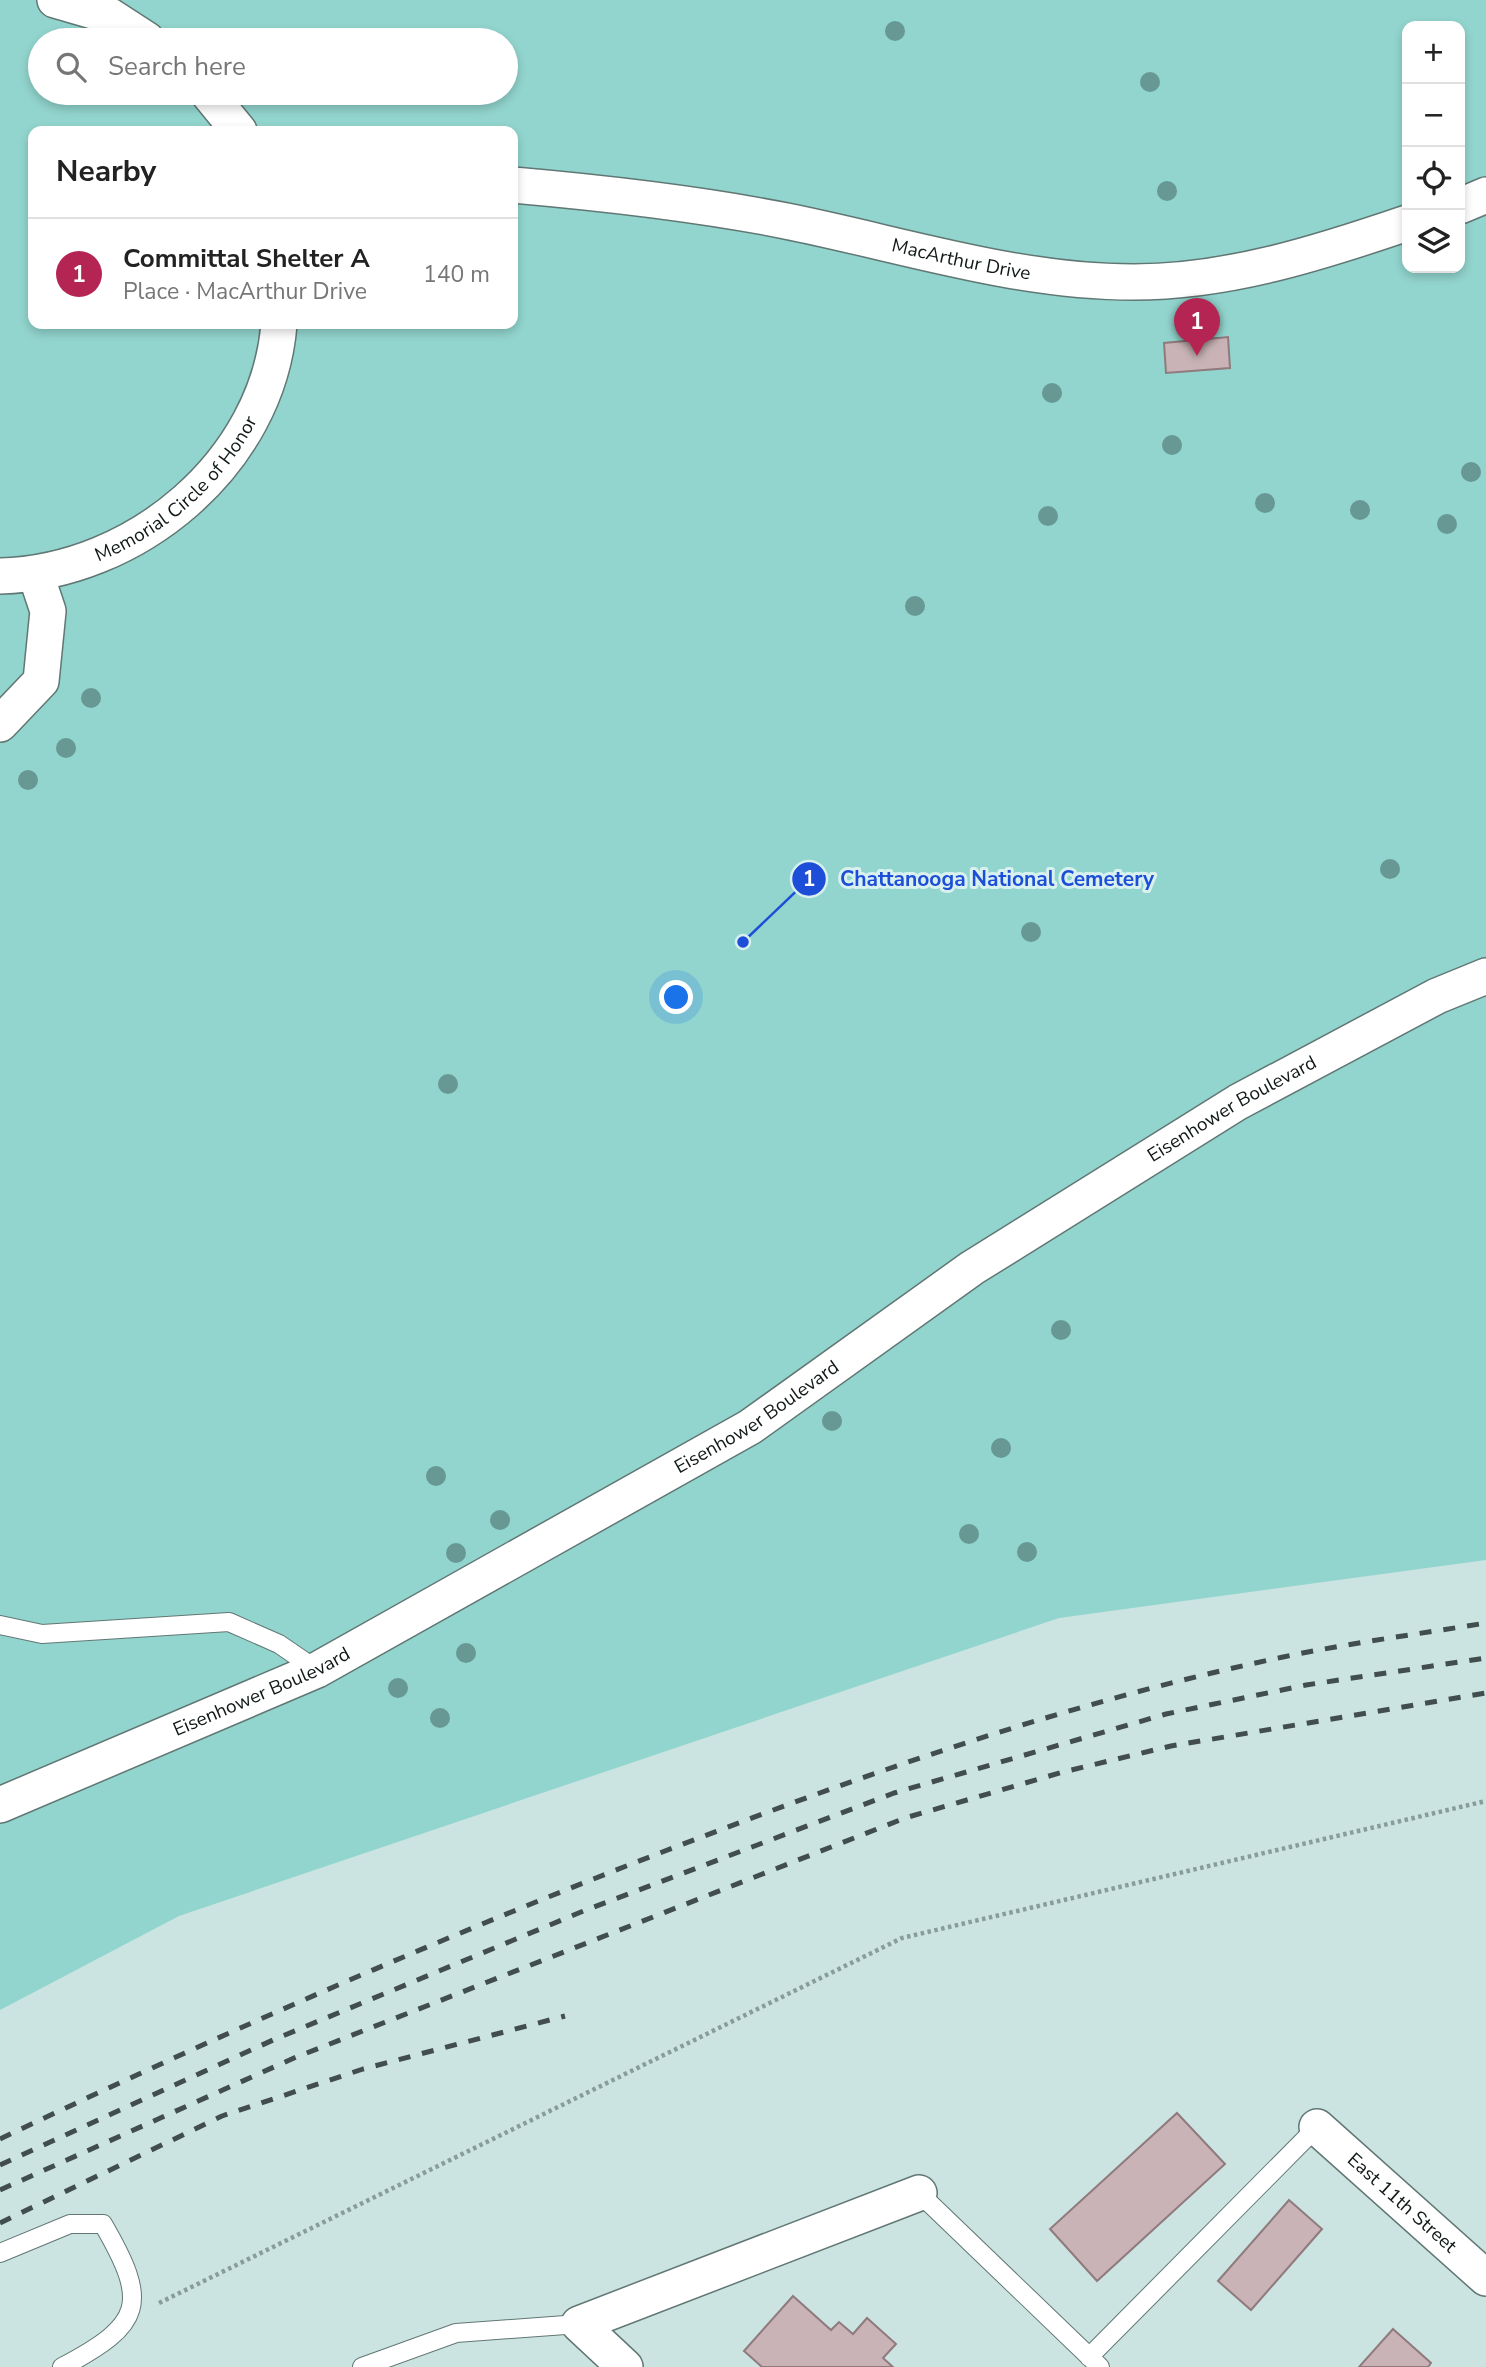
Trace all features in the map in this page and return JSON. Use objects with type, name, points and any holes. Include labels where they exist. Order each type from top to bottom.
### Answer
[{"type":"street","points":[[55,0],[110,16],[128,28]]},
{"type":"street","points":[[218,105],[235,126]]},
{"type":"street","name":"MacArthur Drive","points":[[518,186],[679,203],[786,221],[890,246],[1049,276],[1135,282],[1243,271],[1339,246],[1402,225]]},
{"type":"street","points":[[1465,204],[1486,195]]},
{"type":"street","name":"Memorial Circle of Honor","points":[[0,576],[36,575],[104,555],[166,520],[216,471],[255,411],[277,344],[278,329]]},
{"type":"street","points":[[0,724],[41,681],[48,611],[36,575]]},
{"type":"street","name":"Eisenhower Boulevard","points":[[0,1805],[317,1670],[750,1427],[972,1268],[1238,1102],[1437,996],[1486,976]]},
{"type":"street","name":"East 11th Street","points":[[1317,2127],[1486,2278]]},
{"type":"street","points":[[625,2367],[579,2324],[919,2193]]},
{"type":"lane","points":[[0,1625],[42,1634],[229,1622],[279,1644],[317,1670]]},
{"type":"lane","points":[[919,2193],[1095,2362],[1317,2127]]},
{"type":"lane","points":[[0,2253],[70,2224],[103,2224],[129,2271],[135,2296],[127,2319],[104,2345],[62,2367]]},
{"type":"lane","points":[[362,2367],[456,2333],[579,2324]]},
{"type":"path","points":[[127,2319],[902,1938],[1486,1801]]},
{"type":"shaded area","points":[[0,0],[1486,0],[1486,1560],[1059,1618],[179,1916],[0,2010]]},
{"type":"building","points":[[1228,337],[1230,368],[1166,373],[1164,343]]},
{"type":"building","points":[[1177,2113],[1225,2164],[1097,2281],[1050,2229]]},
{"type":"building","points":[[1289,2200],[1322,2229],[1251,2310],[1218,2281]]},
{"type":"building","points":[[793,2296],[831,2330],[839,2322],[853,2334],[867,2318],[896,2344],[883,2358],[893,2367],[762,2367],[744,2351]]},
{"type":"building","points":[[1393,2329],[1431,2363],[1428,2367],[1359,2367]]},
{"type":"railway","points":[[0,2139],[172,2059],[434,1944],[610,1872],[843,1785],[1061,1713],[1208,1674],[1333,1647],[1486,1623]]},
{"type":"railway","points":[[0,2165],[273,2040],[581,1912],[894,1793],[1166,1714],[1306,1685],[1486,1658]]},
{"type":"railway","points":[[0,2190],[294,2058],[905,1818],[1063,1772],[1171,1746],[1486,1693]]},
{"type":"railway","points":[[0,2223],[222,2116],[363,2069],[565,2016]]},
{"type":"place","name":"Committal Shelter A","points":[[1197,356]]},
{"type":"place","name":"Chattanooga National Cemetery","points":[[743,942]]}]
